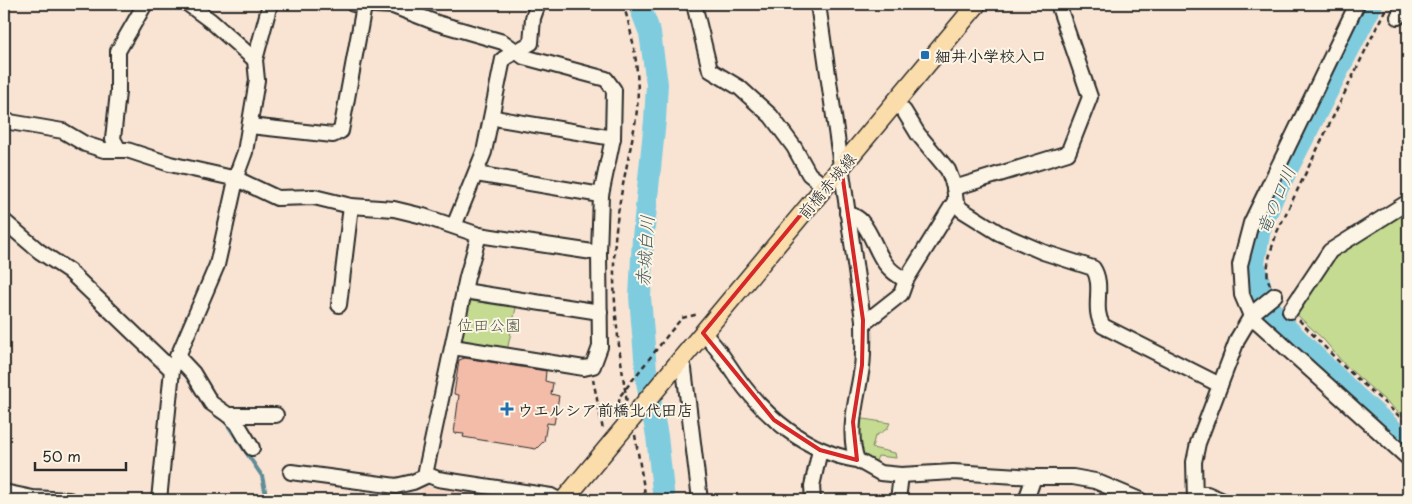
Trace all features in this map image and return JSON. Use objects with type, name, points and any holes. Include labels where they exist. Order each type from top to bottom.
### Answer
[{"type":"main road","name":"前橋赤城線","points":[[627,419],[678,363],[977,4]]},
{"type":"main road","points":[[564,500],[627,419]]},
{"type":"street","points":[[118,148],[113,139],[118,92],[118,51],[145,4]]},
{"type":"street","points":[[188,4],[211,21],[255,60]]},
{"type":"street","points":[[159,500],[175,363],[217,265],[250,126],[258,80],[255,60],[270,4]]},
{"type":"street","points":[[454,226],[476,174],[488,137],[503,59],[515,50],[531,43],[533,18],[538,4]]},
{"type":"street","points":[[694,4],[710,70],[740,88],[771,116],[794,147],[809,174],[824,186]]},
{"type":"street","points":[[818,4],[863,324],[862,365],[853,422],[854,450],[857,460]]},
{"type":"street","points":[[863,324],[901,294],[906,280],[955,194],[1068,153],[1090,97],[1058,4]]},
{"type":"street","points":[[1357,4],[1251,223],[1240,265],[1242,295],[1252,315],[1408,458]]},
{"type":"street","points":[[1398,17],[1404,4]]},
{"type":"street","points":[[250,126],[333,135],[341,131],[361,14],[358,5],[393,6],[437,23],[502,42],[524,58],[606,79],[614,90],[613,138],[601,195],[599,253],[600,347],[595,363],[590,368],[453,347]]},
{"type":"street","points":[[895,102],[904,111],[918,134],[948,170],[962,210],[998,233],[1043,252],[1093,268],[1098,275],[1097,313],[1103,326],[1220,385]]},
{"type":"street","points":[[492,116],[500,120],[613,138]]},
{"type":"street","points":[[4,121],[63,131],[85,144],[104,150],[118,148],[170,164],[237,180],[277,198],[314,197],[351,206],[410,212],[479,235],[599,253]]},
{"type":"street","points":[[476,174],[601,195]]},
{"type":"street","points":[[1290,311],[1330,251],[1408,202]]},
{"type":"street","points":[[339,305],[351,206]]},
{"type":"street","points":[[848,213],[861,220],[878,255],[897,276],[906,280]]},
{"type":"street","points":[[4,221],[39,251],[69,270],[175,363],[193,373],[211,403],[228,414],[237,423],[252,448]]},
{"type":"street","points":[[433,477],[425,463],[453,347],[464,291],[479,235]]},
{"type":"street","points":[[464,291],[600,312]]},
{"type":"street","points":[[1221,500],[1208,494],[1194,497],[1194,462],[1198,443],[1238,338],[1252,315],[1273,297]]},
{"type":"street","points":[[703,333],[717,346],[736,377],[774,420],[820,450],[857,460],[880,473],[901,475],[953,472],[1034,477],[1073,476],[1096,481],[1140,500]]},
{"type":"street","points":[[678,363],[684,369],[700,500]]},
{"type":"street","points":[[228,414],[276,415]]},
{"type":"street","points":[[813,500],[812,486],[820,450]]},
{"type":"street","points":[[290,472],[396,486],[433,477],[551,496],[559,500]]},
{"type":"street","points":[[898,500],[901,475]]},
{"type":"street","points":[[1026,500],[1034,477]]},
{"type":"street","points":[[4,492],[33,498],[69,500]]},
{"type":"path","points":[[623,4],[635,55],[636,86],[636,122],[615,240],[616,330],[625,389],[627,419]]},
{"type":"path","points":[[1273,297],[1267,278],[1270,256],[1277,232],[1388,4]]},
{"type":"path","points":[[1290,311],[1342,365],[1408,424]]},
{"type":"path","points":[[646,500],[638,443],[627,419],[620,396],[682,318],[705,312]]},
{"type":"path","points":[[590,368],[604,435]]},
{"type":"highlighted area","points":[[841,166],[863,320],[862,365],[853,422],[857,460],[820,450],[774,420],[703,333]]},
{"type":"shaded area","points":[[423,487],[514,500],[419,500]]},
{"type":"green space","points":[[1408,205],[1408,421],[1344,364],[1324,340],[1293,311],[1331,253]]},
{"type":"green space","name":"位田公園","points":[[471,298],[517,303],[507,351],[467,344],[461,337]]},
{"type":"green space","points":[[856,418],[890,423],[887,429],[875,436],[872,448],[895,453],[896,458],[878,456],[874,466],[860,454]]},
{"type":"building","name":"ウエルシア前橋北代田店","points":[[465,358],[546,371],[545,381],[553,383],[551,394],[559,396],[554,424],[547,423],[544,441],[536,449],[463,437],[464,434],[454,433],[459,395],[454,394],[459,360]]},
{"type":"waterway","name":"赤城白川","points":[[639,4],[650,33],[657,84],[643,237],[640,297],[647,382],[657,436],[664,500]]},
{"type":"waterway","name":"竜の口川","points":[[1372,4],[1273,197],[1260,229],[1254,263],[1264,299],[1279,321],[1356,397],[1408,444]]},
{"type":"waterway","points":[[217,416],[225,421],[262,476],[267,500]]},
{"type":"place","name":"細井小学校入口","points":[[925,55]]},
{"type":"place","name":"ウエルシア前橋北代田店","points":[[507,409]]}]
